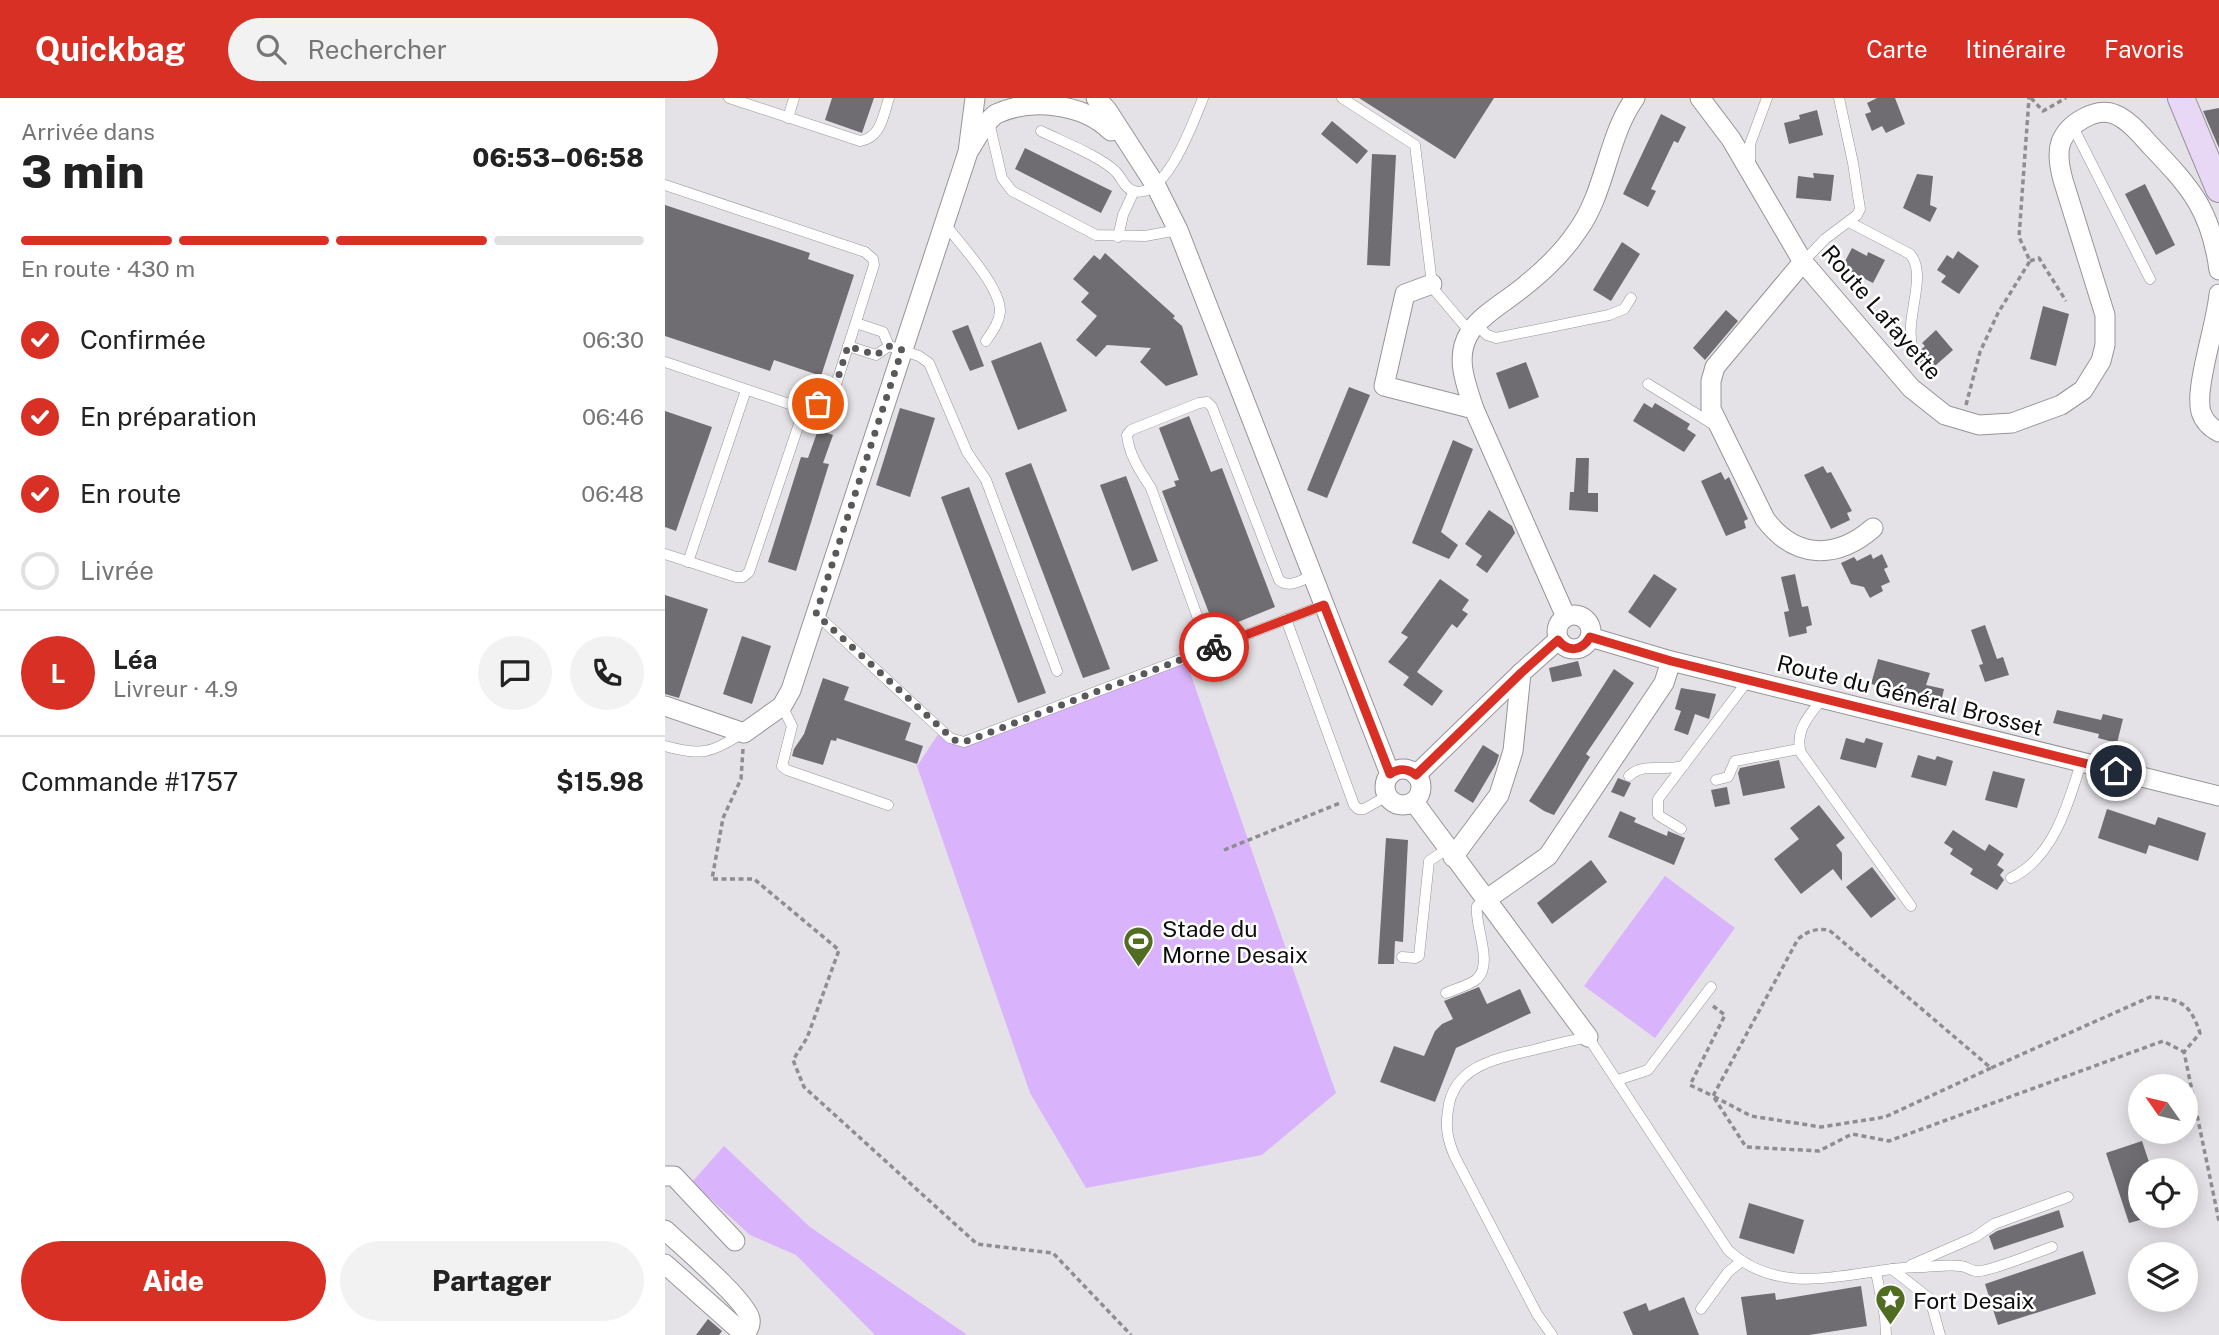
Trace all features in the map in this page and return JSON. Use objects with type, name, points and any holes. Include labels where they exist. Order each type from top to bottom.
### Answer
[{"type":"main road","points":[[2181,98],[2219,189]]},
{"type":"street","points":[[1096,98],[1107,110],[1156,186],[1178,230],[1390,774]]},
{"type":"street","points":[[1566,617],[1474,409],[1462,373],[1461,360],[1474,329],[1501,303],[1557,259],[1580,228],[1590,210],[1624,115],[1635,98]]},
{"type":"street","name":"Route Lafayette","points":[[1700,98],[1713,113],[1750,170],[1803,262],[1911,388],[1945,415],[1979,425],[1997,426],[2032,418],[2061,405],[2083,390],[2101,361],[2105,345],[2102,300],[2060,169],[2061,142],[2073,127]]},
{"type":"street","points":[[974,100],[974,109],[981,117],[992,118]]},
{"type":"street","points":[[665,706],[744,733],[782,706],[791,690],[895,348],[945,224],[968,152],[974,100]]},
{"type":"street","points":[[968,152],[992,118],[1017,105],[1042,101],[1078,102],[1134,154]]},
{"type":"street","points":[[2073,127],[2085,118],[2103,112],[2127,122],[2185,181],[2196,197],[2209,225],[2219,270]]},
{"type":"street","points":[[1803,262],[1715,367],[1709,401],[1719,428],[1765,519],[1788,541],[1804,549],[1829,550],[1857,542],[1873,528]]},
{"type":"street","points":[[1432,284],[1405,295],[1384,386],[1474,409]]},
{"type":"street","points":[[2219,294],[2217,316],[2199,400],[2203,418],[2219,432]]},
{"type":"street","points":[[1416,775],[1558,640],[1558,624],[1566,617],[1577,615],[1590,626],[1590,637],[1583,646],[1567,648],[1558,640]]},
{"type":"street","name":"Route du Général Brosset","points":[[1590,637],[1671,661],[2219,796]]},
{"type":"street","points":[[1487,900],[1548,856],[1664,683],[1671,661]]},
{"type":"street","points":[[1450,853],[1491,808],[1503,784],[1513,751],[1521,673]]},
{"type":"street","points":[[1401,769],[1416,775],[1421,792],[1413,802],[1396,804],[1387,796],[1385,785],[1390,774],[1401,769]]},
{"type":"street","points":[[1413,802],[1588,1037]]},
{"type":"street","points":[[665,1176],[674,1176],[735,1241]]},
{"type":"street","points":[[665,1230],[736,1298],[750,1317],[750,1326],[745,1335],[665,1264]]},
{"type":"lane","points":[[729,98],[860,141],[870,140],[876,134],[889,98]]},
{"type":"lane","points":[[788,118],[794,98]]},
{"type":"lane","points":[[1041,131],[1107,165],[1134,191],[1143,192],[1156,186],[1175,159],[1203,98]]},
{"type":"lane","points":[[1342,98],[1415,145],[1432,284],[1436,292],[1474,329],[1496,338],[1514,335],[1609,314],[1624,309],[1631,299]]},
{"type":"lane","points":[[1750,170],[1750,145],[1767,98]]},
{"type":"lane","points":[[1803,262],[1825,239],[1857,215],[1860,209],[1839,98]]},
{"type":"lane","points":[[992,118],[1002,178],[1011,191],[1096,235],[1145,236],[1178,230]]},
{"type":"lane","points":[[2073,127],[2150,279]]},
{"type":"lane","points":[[665,185],[865,252],[873,259],[874,265],[834,391],[818,404],[804,409],[665,362]]},
{"type":"lane","points":[[1118,237],[1123,215],[1134,191]]},
{"type":"lane","points":[[1849,222],[1915,259],[1918,283],[1911,312],[1909,334],[1912,346]]},
{"type":"lane","points":[[945,224],[989,283],[997,299],[1000,314],[986,341]]},
{"type":"lane","points":[[856,323],[883,332],[895,348],[919,356],[929,363],[967,452],[986,480],[1057,671]]},
{"type":"lane","points":[[848,346],[876,355],[895,348]]},
{"type":"lane","points":[[1648,384],[1719,428]]},
{"type":"lane","points":[[688,562],[746,390]]},
{"type":"lane","points":[[1209,649],[1151,488],[1139,471],[1128,441],[1127,435],[1131,430],[1207,402],[1212,407],[1279,580],[1290,585],[1313,575]]},
{"type":"lane","points":[[665,554],[736,577],[743,577],[749,572],[804,409]]},
{"type":"lane","points":[[816,614],[950,738],[964,742],[1324,605]]},
{"type":"lane","points":[[1286,619],[1352,799],[1358,809],[1364,809],[1387,796]]},
{"type":"lane","points":[[1681,829],[1658,815],[1658,799],[1749,679]]},
{"type":"lane","points":[[1823,697],[1804,723],[1799,738],[1799,749],[1804,761],[1911,906]]},
{"type":"lane","points":[[782,706],[792,726],[782,766],[888,804]]},
{"type":"lane","points":[[665,746],[702,753],[744,733]]},
{"type":"lane","points":[[1716,780],[1728,778],[1735,761],[1799,749]]},
{"type":"lane","points":[[2011,878],[2024,872],[2045,851],[2081,763]]},
{"type":"lane","points":[[1629,776],[1635,770],[1643,768],[1674,769],[1684,765]]},
{"type":"lane","points":[[1402,957],[1419,956],[1429,861],[1450,853]]},
{"type":"lane","points":[[1446,993],[1477,979],[1482,971],[1484,957],[1476,917],[1477,906],[1487,900]]},
{"type":"lane","points":[[1618,1080],[1648,1070],[1711,987]]},
{"type":"lane","points":[[1552,1335],[1537,1314],[1455,1157],[1447,1138],[1447,1117],[1452,1092],[1475,1067],[1493,1059],[1588,1037],[1728,1250],[1765,1273],[1784,1278],[1831,1279],[1905,1268],[1961,1266],[1979,1272],[2052,1247]]},
{"type":"lane","points":[[1905,1268],[1975,1237],[1994,1224],[2068,1197]]},
{"type":"lane","points":[[1701,1310],[1728,1272],[1742,1261]]},
{"type":"lane","points":[[1892,1269],[1930,1299],[1940,1335]]},
{"type":"lane","points":[[1876,1272],[1886,1335]]},
{"type":"path","points":[[2030,98],[2043,111],[2066,98]]},
{"type":"path","points":[[2030,98],[2019,237],[2030,261]]},
{"type":"path","points":[[1963,413],[1980,352],[1998,313],[2030,261],[2039,258],[2066,301]]},
{"type":"path","points":[[744,733],[741,779],[723,818],[712,879],[754,879],[839,950],[807,1038],[793,1060],[804,1087],[977,1244],[1053,1253],[1131,1335]]},
{"type":"path","points":[[1224,850],[1352,799]]},
{"type":"path","points":[[1713,1096],[1798,939],[1806,932],[1820,929],[1829,930],[1990,1068]]},
{"type":"path","points":[[1703,998],[1725,1015],[1690,1085],[1751,1116],[1821,1127],[1885,1117],[2150,997],[2175,999],[2194,1014],[2200,1033],[2184,1052]]},
{"type":"path","points":[[1713,1096],[1746,1147],[1819,1152],[1852,1134],[1889,1141],[2163,1041],[2184,1052]]},
{"type":"path","points":[[2184,1052],[2219,1221]]},
{"type":"shaded area","name":"Stade du Morne Desaix","points":[[1185,658],[1336,1093],[1262,1155],[1086,1188],[1030,1093],[917,766],[941,730],[958,742]]},
{"type":"shaded area","points":[[1665,876],[1735,928],[1655,1038],[1584,986]]},
{"type":"shaded area","points":[[724,1146],[810,1227],[966,1334],[875,1335],[796,1255],[750,1235],[692,1182]]},
{"type":"building","points":[[832,98],[874,98],[862,133],[825,120]]},
{"type":"building","points":[[1359,98],[1494,98],[1455,159]]},
{"type":"building","points":[[1877,98],[1895,98],[1905,124],[1886,133],[1882,126],[1872,131],[1865,114],[1871,112],[1867,103]]},
{"type":"building","points":[[2219,108],[2219,148],[2203,111]]},
{"type":"building","points":[[1817,110],[1823,135],[1789,144],[1784,123],[1800,119],[1799,115]]},
{"type":"building","points":[[1661,114],[1686,127],[1678,143],[1674,141],[1651,189],[1656,191],[1648,207],[1623,194]]},
{"type":"building","points":[[1332,121],[1368,151],[1357,164],[1321,134]]},
{"type":"building","points":[[1025,148],[1112,191],[1101,213],[1015,169]]},
{"type":"building","points":[[1372,154],[1396,155],[1390,266],[1367,265]]},
{"type":"building","points":[[1813,173],[1834,175],[1831,201],[1796,198],[1798,176],[1814,178]]},
{"type":"building","points":[[1917,174],[1933,176],[1930,205],[1937,208],[1930,222],[1903,208]]},
{"type":"building","points":[[2145,184],[2175,245],[2156,255],[2125,194]]},
{"type":"building","points":[[665,205],[810,253],[808,259],[854,275],[821,376],[774,360],[770,371],[665,336]]},
{"type":"building","points":[[1622,242],[1640,254],[1611,301],[1593,290]]},
{"type":"building","points":[[1852,248],[1867,256],[1868,252],[1885,260],[1873,283],[1842,267]]},
{"type":"building","points":[[1958,251],[1979,266],[1959,294],[1941,282],[1946,276],[1937,270],[1947,255],[1953,259]]},
{"type":"building","points":[[1105,253],[1175,316],[1173,318],[1182,326],[1198,375],[1166,386],[1140,362],[1151,348],[1107,345],[1096,357],[1076,340],[1097,316],[1081,302],[1089,293],[1073,279],[1094,255],[1100,260]]},
{"type":"building","points":[[2043,306],[2069,314],[2056,366],[2030,359]]},
{"type":"building","points":[[1726,310],[1738,321],[1705,360],[1693,348]]},
{"type":"building","points":[[968,325],[984,366],[970,371],[952,331]]},
{"type":"building","points":[[1936,330],[1953,350],[1927,373],[1913,357],[1925,346],[1922,343]]},
{"type":"building","points":[[1041,342],[1067,411],[1018,430],[991,361]]},
{"type":"building","points":[[1526,362],[1539,397],[1509,409],[1496,373]]},
{"type":"building","points":[[1349,387],[1370,395],[1327,498],[1307,490]]},
{"type":"building","points":[[1644,403],[1652,408],[1655,403],[1690,424],[1687,429],[1696,435],[1684,452],[1633,421]]},
{"type":"building","points":[[900,408],[935,418],[910,497],[876,485]]},
{"type":"building","points":[[665,411],[712,427],[676,531],[665,527]]},
{"type":"building","points":[[1189,416],[1211,472],[1222,468],[1275,607],[1216,631],[1162,491],[1176,486],[1174,481],[1179,480],[1159,428]]},
{"type":"building","points":[[818,430],[833,435],[823,463],[829,464],[796,571],[768,562],[801,457],[808,458]]},
{"type":"building","points":[[1453,440],[1473,449],[1441,532],[1458,545],[1449,559],[1412,543]]},
{"type":"building","points":[[1576,458],[1589,458],[1588,493],[1598,493],[1598,512],[1569,510],[1570,492],[1574,492]]},
{"type":"building","points":[[1031,463],[1110,669],[1083,678],[1005,473]]},
{"type":"building","points":[[1823,466],[1827,473],[1831,472],[1852,511],[1847,513],[1850,520],[1831,529],[1804,475]]},
{"type":"building","points":[[1721,472],[1725,480],[1729,477],[1748,519],[1744,521],[1746,528],[1726,536],[1701,481]]},
{"type":"building","points":[[1126,476],[1158,561],[1132,571],[1100,485]]},
{"type":"building","points":[[969,487],[1046,693],[1018,703],[941,497]]},
{"type":"building","points":[[1489,510],[1512,526],[1515,533],[1487,573],[1476,565],[1482,556],[1465,544]]},
{"type":"building","points":[[1871,554],[1873,559],[1882,554],[1888,567],[1884,569],[1890,582],[1881,586],[1883,591],[1870,598],[1864,587],[1851,584],[1841,563],[1854,557],[1857,561]]},
{"type":"building","points":[[1654,574],[1677,589],[1650,628],[1628,612]]},
{"type":"building","points":[[1795,574],[1802,607],[1808,606],[1812,625],[1806,627],[1807,633],[1789,637],[1784,612],[1789,611],[1781,577]]},
{"type":"building","points":[[1440,579],[1469,600],[1462,610],[1468,614],[1457,628],[1452,624],[1417,672],[1443,691],[1432,706],[1403,685],[1409,677],[1388,662],[1408,637],[1401,633]]},
{"type":"building","points":[[665,595],[708,609],[679,698],[665,694]]},
{"type":"building","points":[[1985,625],[1997,659],[2003,657],[2009,675],[1985,682],[1979,665],[1983,664],[1971,630]]},
{"type":"building","points":[[742,636],[771,646],[752,704],[723,694]]},
{"type":"building","points":[[1878,659],[1930,673],[1926,685],[1944,689],[1941,702],[1871,684]]},
{"type":"building","points":[[1578,661],[1582,676],[1552,682],[1549,668]]},
{"type":"building","points":[[1614,669],[1634,683],[1586,754],[1590,757],[1554,815],[1544,811],[1529,801]]},
{"type":"building","points":[[823,678],[849,687],[844,700],[911,723],[905,740],[923,746],[917,764],[837,738],[836,741],[831,740],[823,765],[792,756],[804,734]]},
{"type":"building","points":[[1681,688],[1716,694],[1709,719],[1695,714],[1688,735],[1674,730],[1681,711],[1675,709]]},
{"type":"building","points":[[2057,710],[2101,720],[2103,714],[2123,719],[2117,743],[2098,738],[2099,734],[2053,723]]},
{"type":"building","points":[[1846,738],[1864,743],[1866,738],[1883,743],[1876,768],[1840,759]]},
{"type":"building","points":[[1483,745],[1499,755],[1473,803],[1454,791]]},
{"type":"building","points":[[1918,755],[1935,760],[1937,756],[1953,761],[1946,786],[1911,777]]},
{"type":"building","points":[[1779,760],[1785,788],[1743,796],[1738,773],[1740,768]]},
{"type":"building","points":[[1993,771],[2025,779],[2017,808],[1985,800]]},
{"type":"building","points":[[1618,778],[1631,783],[1624,797],[1611,792]]},
{"type":"building","points":[[1727,787],[1730,804],[1715,807],[1711,790]]},
{"type":"building","points":[[1819,805],[1845,838],[1836,845],[1842,853],[1842,881],[1833,869],[1801,894],[1774,859],[1799,839],[1790,828]]},
{"type":"building","points":[[2107,809],[2155,825],[2158,817],[2206,833],[2198,861],[2149,845],[2146,854],[2098,838]]},
{"type":"building","points":[[1620,811],[1636,818],[1634,822],[1667,836],[1668,831],[1685,838],[1674,865],[1608,837]]},
{"type":"building","points":[[1953,830],[1985,851],[1989,844],[2004,854],[1997,865],[2004,870],[2000,875],[2004,880],[1997,890],[1970,874],[1973,869],[1950,854],[1953,849],[1944,843]]},
{"type":"building","points":[[1386,838],[1408,840],[1403,942],[1395,941],[1394,964],[1378,964]]},
{"type":"building","points":[[1591,860],[1607,882],[1552,924],[1537,903]]},
{"type":"building","points":[[1872,867],[1896,899],[1871,918],[1846,887]]},
{"type":"building","points":[[1479,987],[1487,1004],[1520,989],[1531,1013],[1456,1048],[1435,1102],[1380,1082],[1394,1046],[1424,1056],[1435,1031],[1453,1019],[1444,1001]]},
{"type":"building","points":[[2133,1144],[2143,1144],[2148,1158],[2128,1158],[2128,1220],[2106,1153]]},
{"type":"building","points":[[1749,1203],[1804,1220],[1794,1254],[1739,1238]]},
{"type":"building","points":[[2059,1210],[2064,1227],[1994,1250],[1989,1236],[1997,1231]]},
{"type":"building","points":[[2083,1251],[2096,1294],[1998,1325],[1985,1284]]},
{"type":"building","points":[[1861,1286],[1867,1326],[1809,1335],[1747,1335],[1741,1297],[1775,1293],[1776,1300]]},
{"type":"building","points":[[1684,1297],[1699,1335],[1633,1335],[1623,1312],[1646,1303],[1649,1311]]},
{"type":"building","points":[[708,1319],[722,1331],[719,1335],[696,1335]]},
{"type":"way so far","points":[[818,404],[834,391],[848,346],[876,355],[889,346],[902,350],[816,614],[950,738],[964,742],[1214,647]]},
{"type":"place","name":"Stade du Morne Desaix","points":[[1139,968]]},
{"type":"place","name":"Fort Desaix","points":[[1890,1327]]},
{"type":"route","points":[[1214,647],[1324,605],[1390,774],[1406,769],[1416,775],[1558,640],[1572,649],[1583,646],[1590,637],[1671,661],[2116,771]]}]
